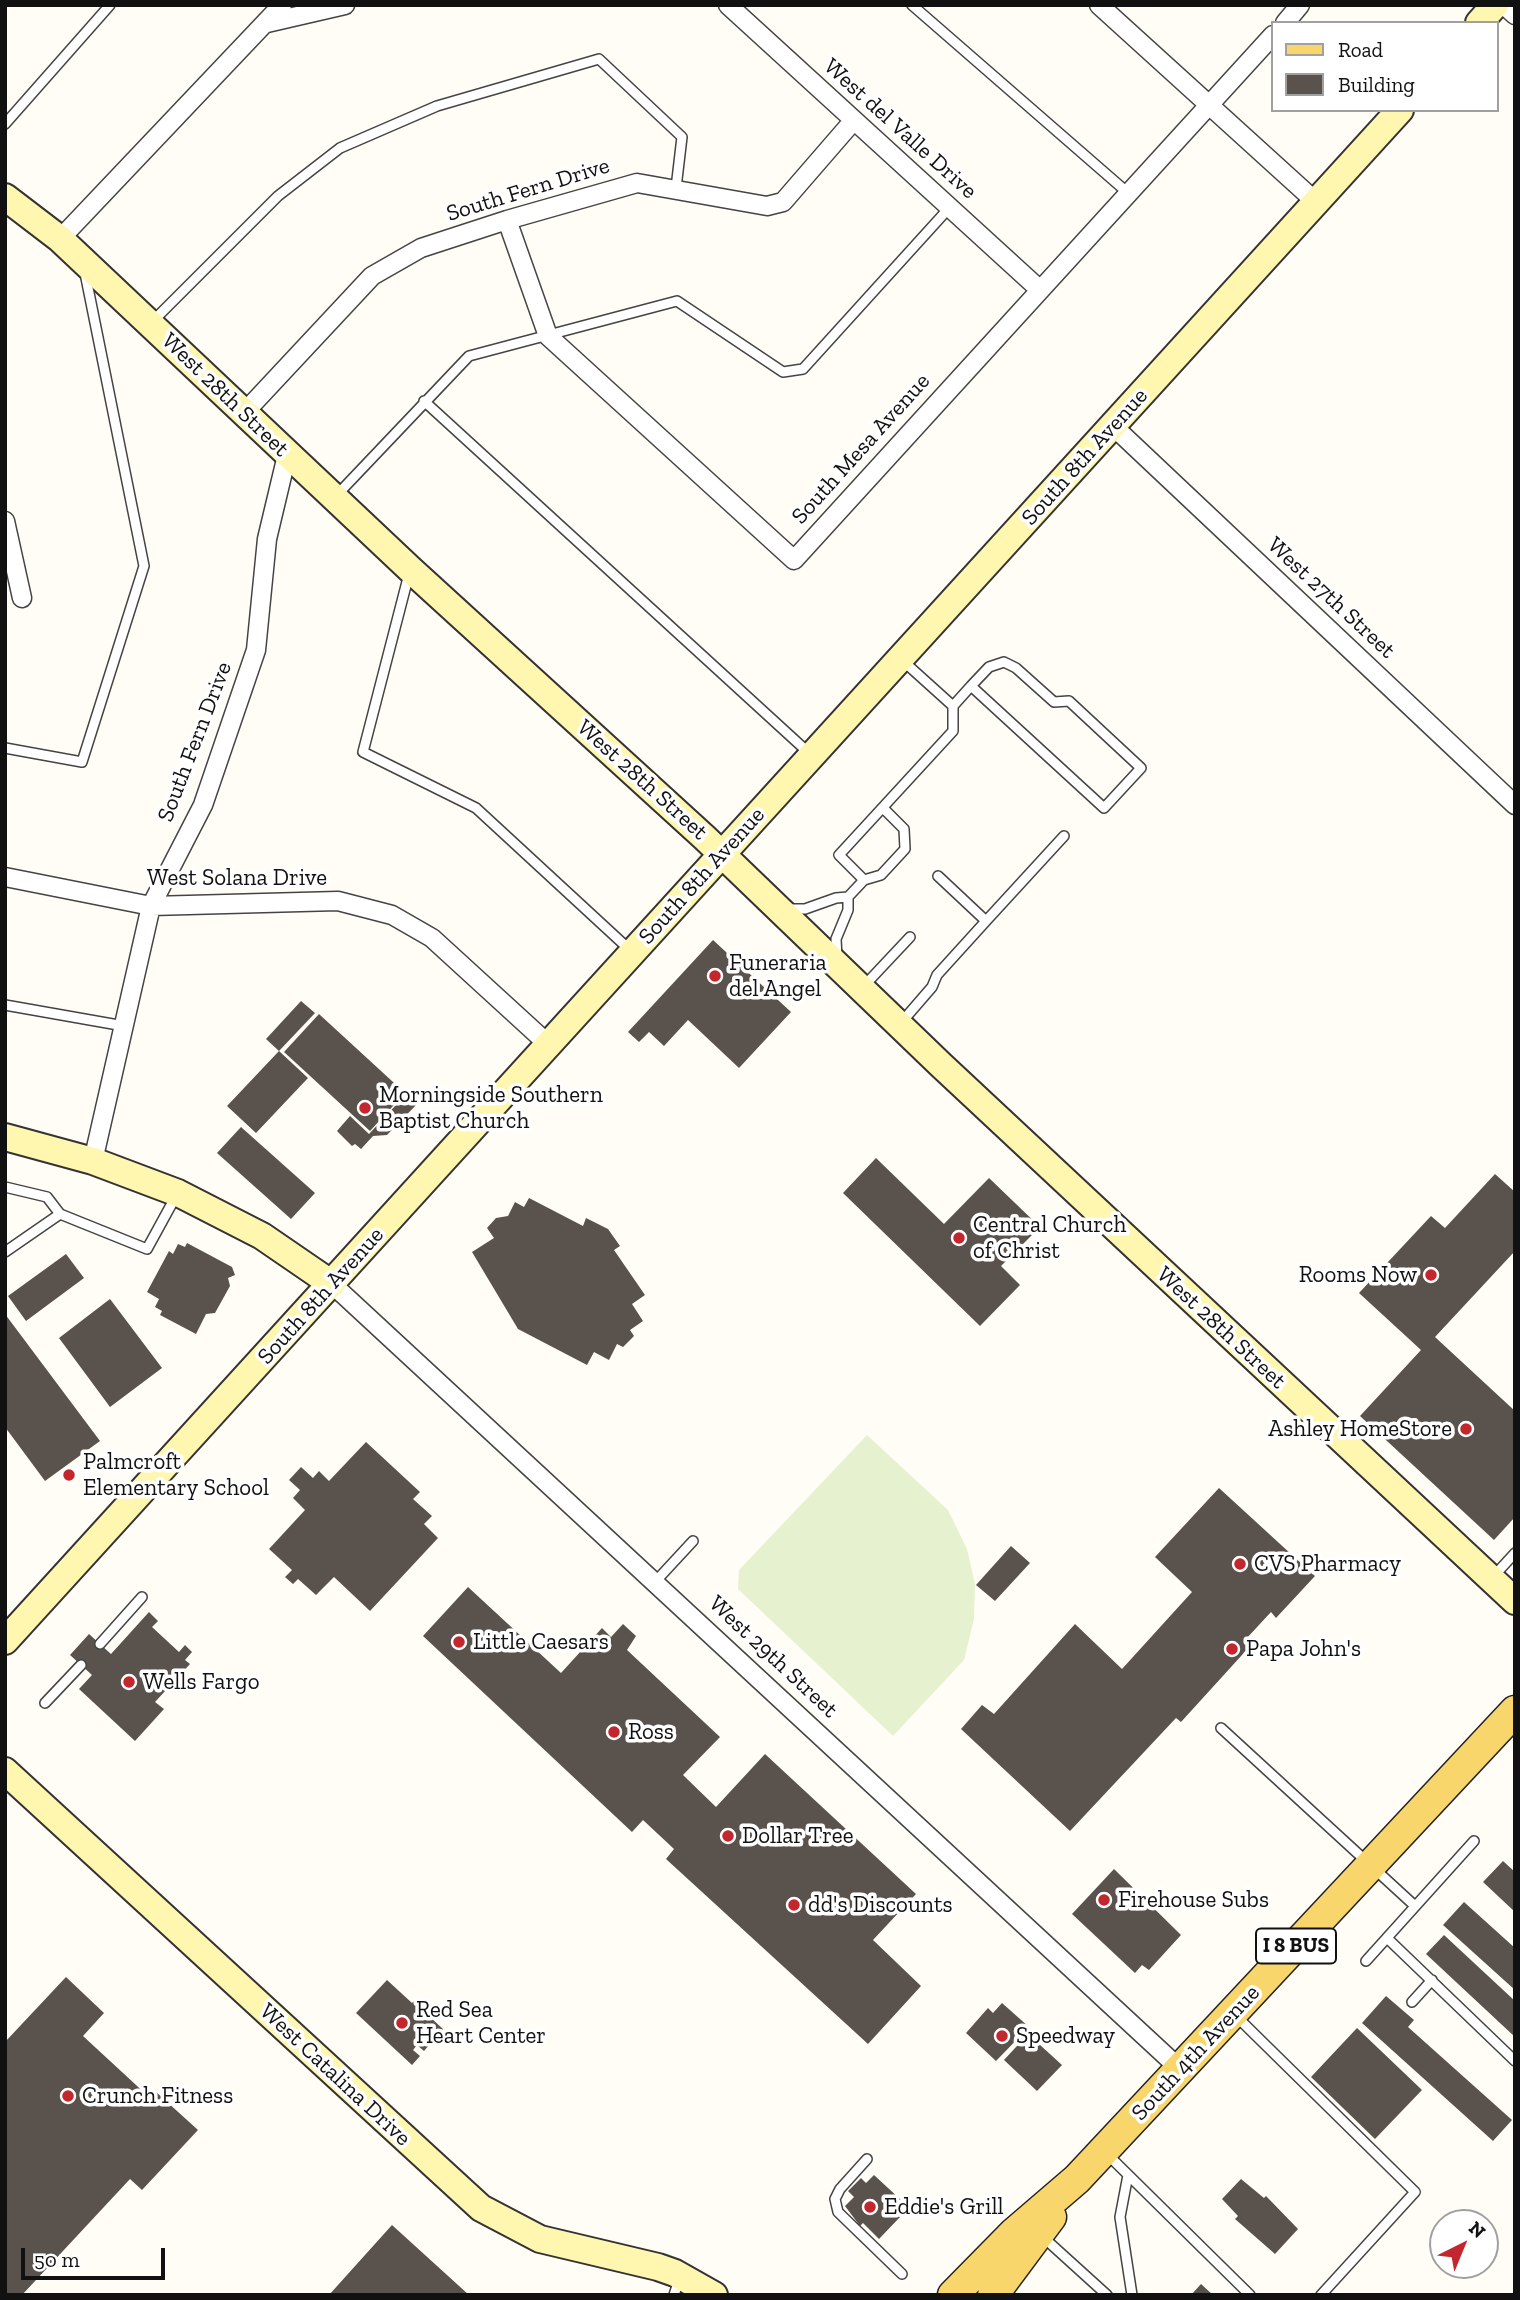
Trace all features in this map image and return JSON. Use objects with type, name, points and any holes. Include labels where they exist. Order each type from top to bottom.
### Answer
[{"type":"main road","name":"South 4th Avenue","points":[[953,2295],[997,2249],[1077,2179],[1104,2151],[1515,1711]]},
{"type":"main road","name":"South 4th Avenue","points":[[993,2295],[1077,2179]]},
{"type":"street","points":[[60,239],[282,5]]},
{"type":"street","points":[[267,23],[345,5]]},
{"type":"street","name":"West del Valle Drive","points":[[728,5],[1039,289]]},
{"type":"street","points":[[1099,5],[1316,202]]},
{"type":"street","points":[[1481,21],[1494,5]]},
{"type":"street","points":[[1504,5],[1515,15]]},
{"type":"street","points":[[1286,21],[1297,6]]},
{"type":"street","name":"South Mesa Avenue","points":[[507,219],[548,336],[794,560],[1272,36]]},
{"type":"street","name":"South 8th Avenue","points":[[5,1641],[1398,112]]},
{"type":"street","name":"South Fern Drive","points":[[244,413],[372,276],[421,248],[507,219],[636,183],[767,206],[783,202],[855,120]]},
{"type":"street","name":"West 28th Street","points":[[5,197],[60,239],[410,569],[722,853],[900,1024],[1515,1601]]},
{"type":"street","name":"West 27th Street","points":[[1113,426],[1515,805]]},
{"type":"street","name":"South Fern Drive","points":[[93,1161],[151,906],[203,805],[256,650],[267,539],[287,454]]},
{"type":"street","points":[[5,521],[22,598]]},
{"type":"street","name":"West Solana Drive","points":[[5,877],[151,906],[338,901],[392,915],[432,938],[549,1045]]},
{"type":"street","points":[[5,1137],[93,1161],[178,1193],[262,1236],[332,1284]]},
{"type":"street","name":"West 29th Street","points":[[332,1284],[1180,2069]]},
{"type":"street","name":"West Catalina Drive","points":[[5,1771],[481,2208],[540,2239],[714,2295]]},
{"type":"lane","points":[[5,124],[110,5]]},
{"type":"lane","points":[[912,5],[1128,193]]},
{"type":"lane","points":[[150,324],[278,196],[340,148],[437,106],[599,59],[682,137],[676,188]]},
{"type":"lane","points":[[334,498],[469,356],[677,301],[783,372],[803,369],[950,208]]},
{"type":"lane","points":[[5,748],[82,762],[144,566],[83,261]]},
{"type":"lane","points":[[424,401],[812,755]]},
{"type":"lane","points":[[410,569],[363,752],[476,808],[633,953]]},
{"type":"lane","points":[[901,659],[953,706]]},
{"type":"lane","points":[[864,880],[839,855],[953,731],[953,706],[971,686],[989,667],[1004,662],[1016,668],[1054,702],[1069,702],[1141,768],[1104,808],[971,686]]},
{"type":"lane","points":[[781,909],[805,909],[835,898],[848,897],[864,880],[881,875],[905,849],[904,829],[883,808]]},
{"type":"lane","points":[[900,1024],[932,987],[937,975],[1064,836]]},
{"type":"lane","points":[[937,876],[986,921]]},
{"type":"lane","points":[[837,963],[836,939],[848,910],[848,897]]},
{"type":"lane","points":[[863,988],[910,937]]},
{"type":"lane","points":[[5,1005],[124,1026]]},
{"type":"lane","points":[[5,1187],[47,1197],[60,1214],[147,1249],[178,1193]]},
{"type":"lane","points":[[5,1252],[60,1214]]},
{"type":"lane","points":[[655,1581],[693,1541]]},
{"type":"lane","points":[[1491,1580],[1514,1554]]},
{"type":"lane","points":[[100,1644],[142,1597]]},
{"type":"lane","points":[[45,1703],[81,1665]]},
{"type":"lane","points":[[1221,1728],[1415,1906]]},
{"type":"lane","points":[[1366,1961],[1474,1841]]},
{"type":"lane","points":[[1387,1938],[1515,2061]]},
{"type":"lane","points":[[1412,2002],[1433,1980]]},
{"type":"lane","points":[[1233,2012],[1415,2192],[1321,2295]]},
{"type":"lane","points":[[1104,2151],[1250,2295]]},
{"type":"lane","points":[[867,2159],[840,2189],[835,2199],[838,2212],[902,2274]]},
{"type":"lane","points":[[1128,2175],[1120,2217],[1132,2295]]},
{"type":"lane","points":[[1039,2233],[1107,2295]]},
{"type":"green space","points":[[867,1435],[948,1510],[967,1549],[975,1584],[974,1619],[964,1660],[893,1736],[738,1589],[739,1570]]},
{"type":"building","name":"Funeraria del Angel","points":[[713,940],[791,1012],[739,1068],[688,1020],[664,1046],[649,1032],[639,1042],[628,1032]]},
{"type":"building","points":[[301,1001],[315,1013],[279,1051],[266,1039]]},
{"type":"building","points":[[319,1014],[405,1093],[370,1131],[284,1052]]},
{"type":"building","points":[[279,1051],[308,1078],[256,1133],[227,1106]]},
{"type":"building","points":[[408,1092],[419,1102],[387,1135],[373,1136],[361,1149],[355,1144],[352,1146],[337,1131],[350,1116],[369,1134]]},
{"type":"building","points":[[241,1127],[315,1193],[291,1219],[217,1153]]},
{"type":"building","points":[[876,1158],[944,1224],[989,1178],[1040,1227],[1001,1266],[1020,1285],[980,1326],[843,1193]]},
{"type":"building","points":[[1495,1174],[1515,1192],[1515,1251],[1435,1337],[1515,1411],[1515,1517],[1494,1540],[1360,1416],[1421,1350],[1359,1293],[1431,1216],[1445,1228]]},
{"type":"building","points":[[529,1198],[583,1226],[586,1218],[608,1229],[620,1246],[614,1250],[645,1295],[632,1304],[643,1321],[630,1330],[634,1336],[623,1347],[617,1344],[609,1360],[594,1352],[587,1365],[518,1329],[472,1252],[494,1238],[487,1228],[496,1218],[508,1216],[515,1202],[524,1207]]},
{"type":"building","points":[[187,1243],[232,1267],[235,1275],[228,1278],[230,1286],[215,1313],[206,1314],[196,1334],[160,1315],[162,1311],[155,1307],[159,1299],[147,1292],[169,1251],[173,1254],[178,1244],[185,1247]]},
{"type":"building","points":[[66,1254],[84,1278],[26,1321],[8,1296]]},
{"type":"building","points":[[110,1299],[162,1368],[110,1407],[59,1338]]},
{"type":"building","points":[[5,1314],[100,1441],[45,1481],[5,1427]]},
{"type":"building","points":[[366,1442],[420,1492],[413,1499],[432,1516],[424,1524],[438,1538],[370,1611],[334,1577],[316,1595],[298,1579],[293,1584],[285,1577],[292,1570],[269,1549],[305,1510],[293,1498],[300,1490],[289,1480],[301,1467],[313,1478],[319,1471],[329,1481]]},
{"type":"building","points":[[1219,1488],[1315,1576],[1276,1618],[1271,1612],[1246,1639],[1252,1644],[1181,1722],[1176,1718],[1070,1831],[961,1729],[982,1705],[994,1714],[1075,1624],[1122,1669],[1192,1592],[1155,1557]]},
{"type":"building","points":[[1011,1546],[1030,1563],[995,1601],[976,1585]]},
{"type":"building","points":[[468,1587],[561,1673],[602,1628],[611,1637],[623,1624],[636,1636],[627,1650],[720,1737],[683,1775],[716,1807],[765,1754],[916,1894],[873,1940],[921,1986],[868,2044],[666,1859],[674,1849],[643,1820],[632,1832],[423,1636]]},
{"type":"building","name":"Wells Fargo","points":[[149,1612],[158,1621],[152,1627],[179,1652],[185,1645],[192,1652],[185,1660],[190,1664],[155,1702],[164,1709],[135,1741],[79,1689],[92,1675],[70,1655],[89,1634],[111,1654]]},
{"type":"building","points":[[1503,1861],[1515,1872],[1515,1912],[1483,1882]]},
{"type":"building","points":[[1114,1869],[1181,1935],[1149,1970],[1142,1965],[1135,1973],[1072,1914]]},
{"type":"building","points":[[1464,1902],[1515,1948],[1515,1990],[1443,1925]]},
{"type":"building","points":[[1444,1935],[1515,2001],[1515,2037],[1426,1954]]},
{"type":"building","points":[[66,1977],[104,2013],[83,2036],[149,2097],[155,2091],[198,2130],[142,2190],[130,2179],[22,2295],[5,2295],[5,2042]]},
{"type":"building","name":"Red Sea Heart Center","points":[[387,1980],[412,2003],[417,1998],[433,2013],[430,2017],[443,2029],[424,2051],[417,2045],[413,2050],[420,2056],[412,2065],[356,2013]]},
{"type":"building","points":[[1386,1996],[1414,2020],[1408,2027],[1512,2120],[1493,2141],[1362,2023]]},
{"type":"building","points":[[1002,2003],[1029,2027],[996,2061],[966,2033],[988,2008],[993,2013]]},
{"type":"building","points":[[1357,2028],[1422,2090],[1375,2139],[1311,2077]]},
{"type":"building","points":[[1028,2034],[1062,2065],[1037,2091],[1004,2060]]},
{"type":"building","name":"Eddie's Grill","points":[[874,2175],[901,2200],[893,2208],[901,2216],[879,2239],[863,2223],[860,2226],[845,2206],[854,2197],[848,2191],[861,2178],[866,2183]]},
{"type":"building","points":[[1241,2179],[1264,2198],[1266,2196],[1298,2229],[1275,2254],[1235,2219],[1238,2216],[1222,2199]]},
{"type":"building","points":[[392,2225],[469,2295],[329,2295]]},
{"type":"building","points":[[1201,2284],[1213,2295],[1191,2295]]},
{"type":"place","name":"Funeraria del Angel","points":[[715,976]]},
{"type":"place","name":"Morningside Southern Baptist Church","points":[[365,1108]]},
{"type":"place","name":"Central Church of Christ","points":[[959,1238]]},
{"type":"place","name":"Rooms Now","points":[[1431,1275]]},
{"type":"place","name":"Ashley HomeStore","points":[[1466,1429]]},
{"type":"place","name":"Palmcroft Elementary School","points":[[69,1475]]},
{"type":"place","name":"CVS Pharmacy","points":[[1240,1564]]},
{"type":"place","name":"Little Caesars","points":[[459,1642]]},
{"type":"place","name":"Papa John's","points":[[1232,1649]]},
{"type":"place","name":"Wells Fargo","points":[[129,1682]]},
{"type":"place","name":"Ross","points":[[614,1732]]},
{"type":"place","name":"Dollar Tree","points":[[728,1836]]},
{"type":"place","name":"Firehouse Subs","points":[[1104,1900]]},
{"type":"place","name":"dd's Discounts","points":[[794,1905]]},
{"type":"place","name":"Red Sea Heart Center","points":[[402,2023]]},
{"type":"place","name":"Speedway","points":[[1002,2036]]},
{"type":"place","name":"Crunch Fitness","points":[[68,2096]]},
{"type":"place","name":"Eddie's Grill","points":[[870,2207]]}]
